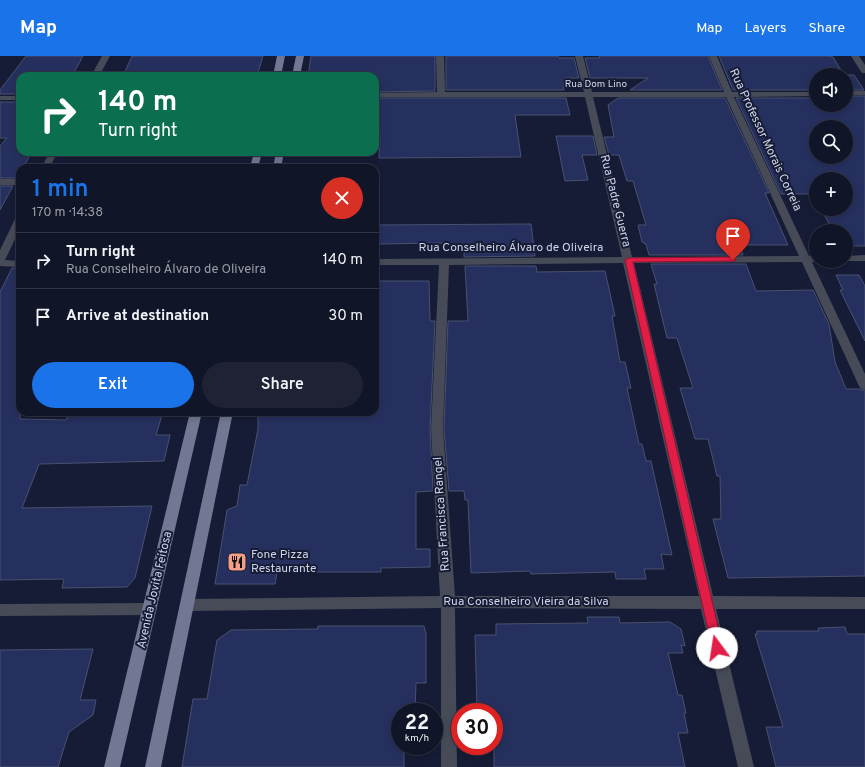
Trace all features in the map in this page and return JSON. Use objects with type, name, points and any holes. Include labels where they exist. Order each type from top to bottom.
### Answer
[{"type":"main road","points":[[278,72],[281,56]]},
{"type":"main road","points":[[297,72],[300,56]]},
{"type":"main road","name":"Avenida Jovita Feitosa","points":[[112,767],[195,416]]},
{"type":"main road","points":[[153,767],[226,416]]},
{"type":"street","points":[[97,72],[106,56]]},
{"type":"street","points":[[440,56],[441,95]]},
{"type":"street","name":"Rua Padre Guerra","points":[[579,56],[629,260],[706,603],[746,767]]},
{"type":"street","name":"Rua Professor Morais Correia","points":[[713,56],[729,95],[809,255]]},
{"type":"street","points":[[855,56],[865,71]]},
{"type":"street","points":[[853,93],[865,93]]},
{"type":"street","name":"Rua Dom Lino","points":[[379,96],[809,94]]},
{"type":"street","points":[[0,98],[16,98]]},
{"type":"street","points":[[0,182],[16,182]]},
{"type":"street","points":[[0,260],[16,227]]},
{"type":"street","points":[[853,259],[865,258]]},
{"type":"street","name":"Rua Conselheiro Álvaro de Oliveira","points":[[379,262],[809,259]]},
{"type":"street","name":"Rua Francisca Rangel","points":[[444,261],[437,428],[448,602],[449,767]]},
{"type":"street","points":[[0,264],[16,264]]},
{"type":"street","name":"Rua Professor Morais Correia","points":[[815,268],[865,386]]},
{"type":"street","name":"Rua Conselheiro Vieira da Silva","points":[[187,605],[448,602],[865,603]]},
{"type":"street","points":[[0,610],[150,609]]},
{"type":"building","points":[[26,56],[83,56],[74,72],[16,72],[16,94],[0,94],[0,90]]},
{"type":"building","points":[[132,56],[263,56],[258,72],[125,72]]},
{"type":"building","points":[[311,56],[435,56],[435,91],[379,92],[379,72],[309,72]]},
{"type":"building","points":[[446,56],[558,56],[559,58],[574,58],[579,78],[565,78],[566,85],[563,85],[564,90],[446,90]]},
{"type":"building","points":[[599,56],[708,56],[722,90],[630,90],[648,78],[590,78],[585,58],[600,58]]},
{"type":"building","points":[[719,56],[829,56],[833,57],[840,68],[809,68],[809,90],[733,90]]},
{"type":"building","points":[[853,75],[854,75],[864,90],[853,90]]},
{"type":"building","points":[[853,96],[865,96],[865,246],[853,246],[853,224],[829,224],[825,216],[853,216],[853,172],[809,172],[809,194],[781,194],[736,98],[809,98],[809,112],[853,112]]},
{"type":"building","points":[[379,98],[566,98],[570,115],[515,115],[521,157],[379,158]]},
{"type":"building","points":[[618,98],[725,98],[769,193],[765,193],[788,245],[740,245],[743,255],[649,255],[646,244],[642,242],[638,225],[646,225],[633,181],[627,181],[619,155],[609,155],[604,137],[614,137],[608,105]]},
{"type":"building","points":[[0,102],[16,102],[16,156],[30,156],[25,164],[16,164],[16,178],[0,178],[0,146],[7,138],[0,138]]},
{"type":"building","points":[[556,136],[593,136],[597,155],[582,155],[588,180],[565,181]]},
{"type":"building","points":[[0,186],[13,186],[0,210]]},
{"type":"building","points":[[531,224],[535,256],[464,257],[464,245],[446,246],[446,243],[379,244],[379,225]]},
{"type":"building","points":[[651,264],[746,264],[756,291],[813,290],[829,324],[835,362],[846,389],[859,389],[865,391],[865,576],[728,578],[713,519],[721,519],[720,476],[717,476],[708,439],[695,439],[680,388],[693,388],[677,338],[667,338],[654,284],[657,284]]},
{"type":"building","points":[[465,266],[536,266],[537,272],[605,271],[615,316],[612,316],[620,362],[625,362],[631,388],[627,388],[639,444],[642,444],[646,461],[651,461],[672,555],[661,554],[664,569],[644,569],[646,579],[616,579],[615,572],[531,574],[530,571],[471,573],[468,500],[465,500],[464,491],[449,491],[444,429],[448,321],[468,321]]},
{"type":"building","points":[[12,268],[16,268],[16,416],[20,416],[20,419],[66,420],[68,416],[162,416],[156,435],[170,435],[164,461],[39,464],[22,508],[152,506],[135,578],[127,587],[62,588],[64,579],[0,580],[0,292]]},
{"type":"building","points":[[836,275],[859,275],[865,286],[865,341],[840,290],[843,290]]},
{"type":"building","points":[[379,281],[429,281],[430,321],[435,321],[430,429],[433,491],[416,492],[416,549],[430,549],[430,567],[381,568],[381,572],[277,572],[275,584],[215,584],[227,510],[237,506],[240,485],[247,485],[258,429],[258,416],[379,416]]},
{"type":"building","points":[[587,617],[619,617],[620,623],[670,622],[681,629],[685,646],[681,645],[683,653],[668,653],[678,695],[682,695],[686,713],[684,713],[688,733],[678,733],[685,767],[494,767],[494,755],[503,755],[503,703],[477,703],[475,635],[496,635],[496,624],[588,623]]},
{"type":"building","points":[[318,626],[424,626],[426,634],[426,683],[416,683],[415,703],[391,703],[391,755],[404,755],[404,767],[182,767],[193,699],[207,699],[217,640],[231,630],[318,629]]},
{"type":"building","points":[[845,627],[847,634],[865,634],[865,767],[776,767],[766,727],[783,727],[755,634],[757,634],[757,631],[819,631],[818,628]]},
{"type":"building","points":[[93,649],[80,700],[96,700],[93,715],[69,732],[58,767],[0,767],[0,650]]},
{"type":"place","name":"Fone Pizza Restaurante","points":[[237,562]]},
{"type":"route","points":[[717,648],[629,260],[733,260]]}]
